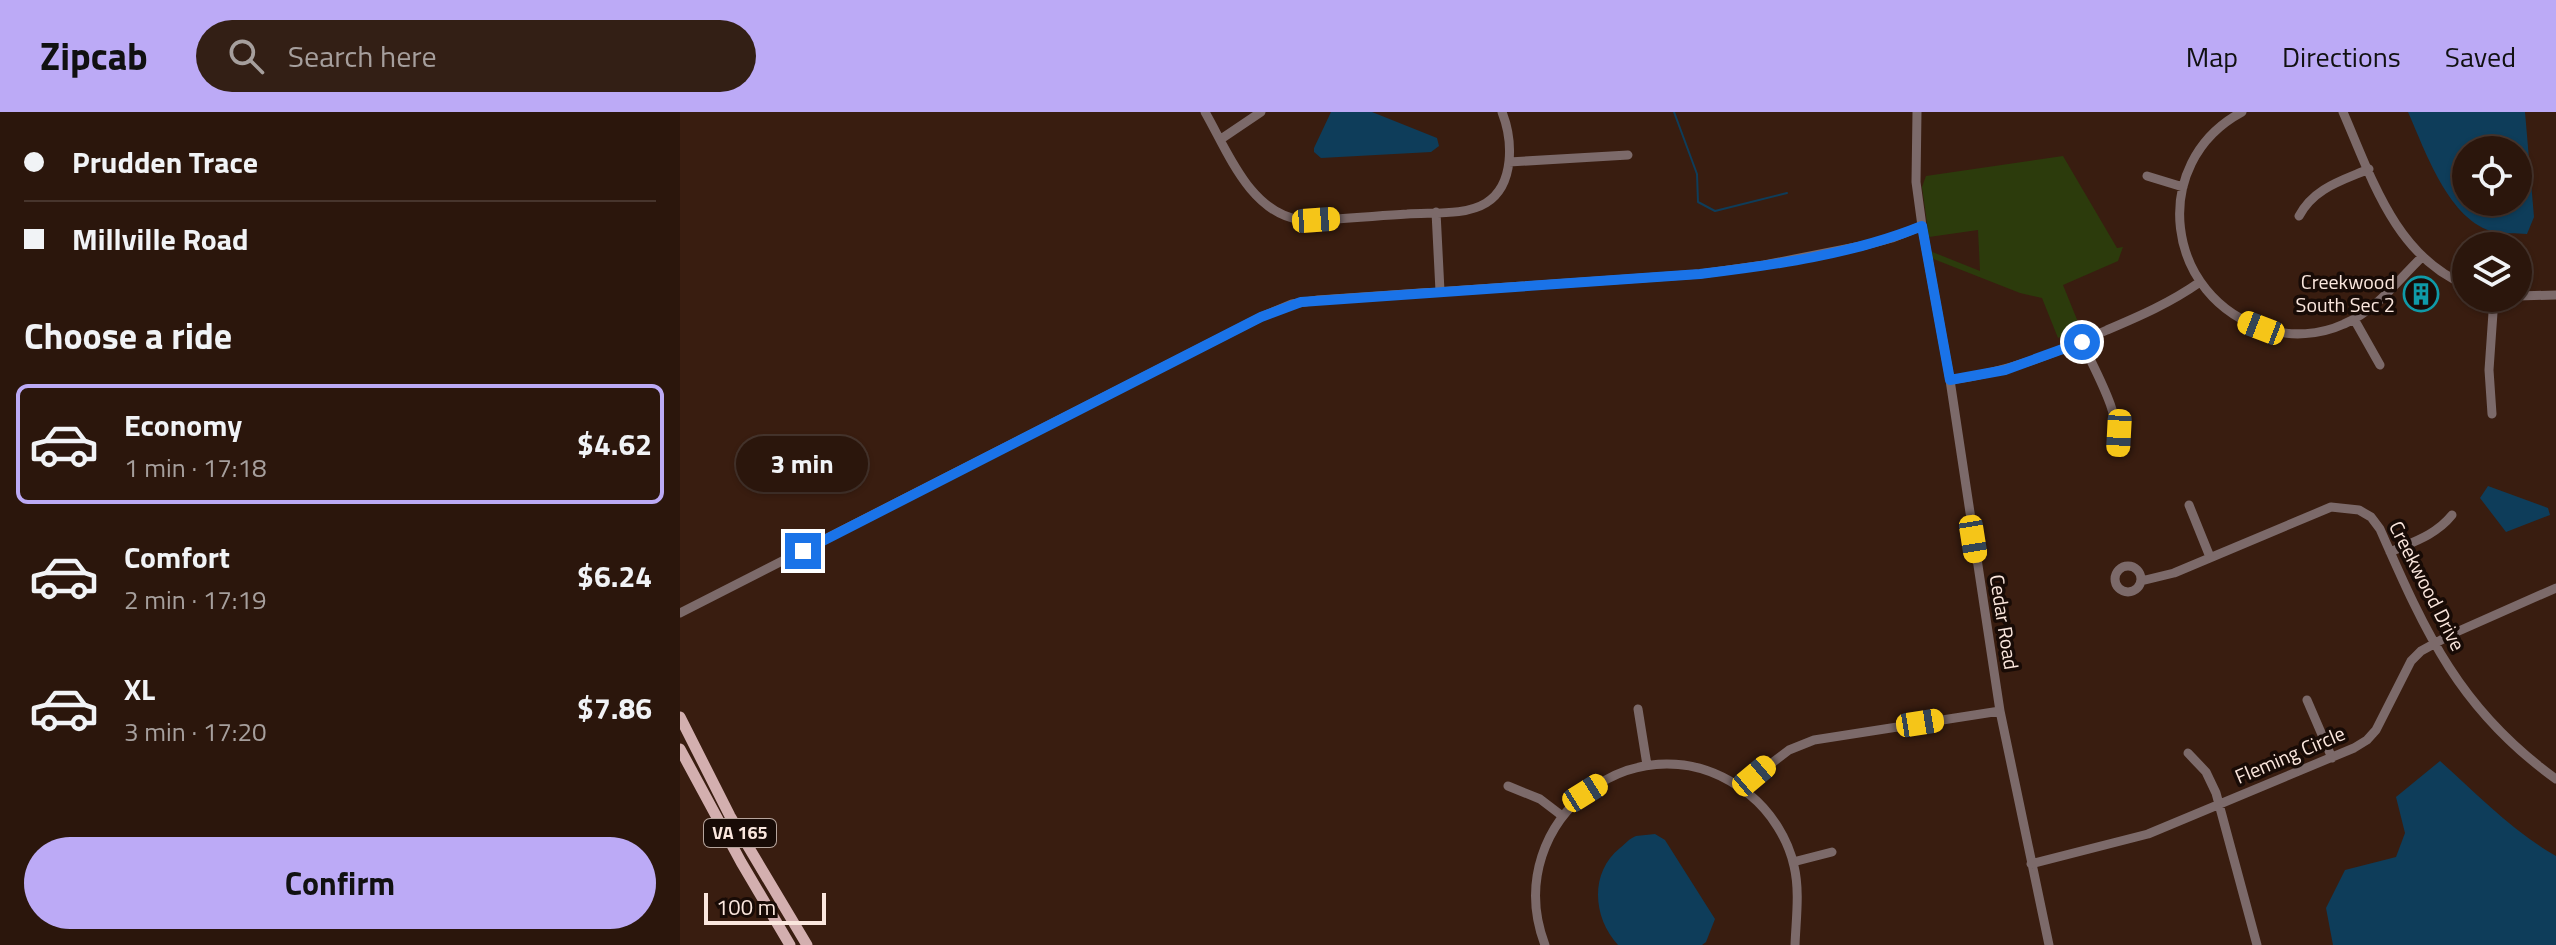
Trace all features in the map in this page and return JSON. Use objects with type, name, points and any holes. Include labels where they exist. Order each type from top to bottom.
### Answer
[{"type":"main road","name":"VA 165","points":[[680,717],[730,816],[807,945]]},
{"type":"main road","name":"VA 165","points":[[680,749],[790,945]]},
{"type":"street","points":[[1205,112],[1250,190],[1262,204],[1280,215],[1301,220],[1469,209],[1488,202],[1502,186],[1509,162],[1502,112]]},
{"type":"street","points":[[1221,139],[1261,112]]},
{"type":"street","name":"Cedar Road","points":[[1917,112],[1916,182],[1922,226],[1950,380],[2000,711],[2049,945]]},
{"type":"street","points":[[2242,112],[2216,130],[2203,145],[2189,170],[2180,201],[2181,236],[2191,268],[2214,300],[2230,313],[2277,332],[2311,333],[2343,325],[2385,296],[2422,257]]},
{"type":"street","points":[[2343,112],[2404,238],[2422,257],[2452,278]]},
{"type":"street","points":[[1509,162],[1628,155]]},
{"type":"street","points":[[2299,216],[2311,197],[2319,191],[2369,169]]},
{"type":"street","points":[[2147,176],[2183,187]]},
{"type":"street","points":[[1436,212],[1440,291]]},
{"type":"street","points":[[680,613],[1284,307],[1318,300],[1725,271],[1866,245],[1922,226]]},
{"type":"street","points":[[1950,380],[2005,370],[2082,342],[2174,300],[2200,282]]},
{"type":"street","points":[[2532,296],[2556,295]]},
{"type":"street","points":[[2492,414],[2489,370],[2493,312]]},
{"type":"street","points":[[2354,319],[2380,365]]},
{"type":"street","points":[[2082,342],[2104,388],[2119,433],[2118,449]]},
{"type":"street","points":[[2189,505],[2210,557]]},
{"type":"street","name":"Creekwood Drive","points":[[2141,581],[2174,573],[2331,507],[2359,510],[2371,517],[2417,614],[2461,687],[2510,741],[2556,779]]},
{"type":"street","points":[[2390,552],[2430,535],[2452,515]]},
{"type":"street","name":"Fleming Circle","points":[[2031,864],[2148,834],[2332,758],[2367,740],[2376,730],[2411,661],[2421,651],[2556,588]]},
{"type":"street","points":[[2307,700],[2332,758]]},
{"type":"street","points":[[1638,709],[1647,765]]},
{"type":"street","points":[[1740,787],[1789,750],[1814,740],[2000,711]]},
{"type":"street","points":[[2188,753],[2206,772],[2220,805],[2257,945]]},
{"type":"street","points":[[1545,945],[1536,913],[1536,882],[1544,848],[1561,815],[1585,793],[1611,776],[1647,765],[1687,766],[1713,772],[1740,787],[1773,819],[1788,845],[1793,862],[1797,905],[1795,945]]},
{"type":"street","points":[[1508,786],[1540,799],[1561,815]]},
{"type":"street","points":[[1793,862],[1832,852]]},
{"type":"green space","points":[[2063,156],[2117,248],[2123,247],[2118,261],[2063,285],[2080,327],[2058,338],[2042,298],[2020,293],[1931,258],[1930,251],[1980,271],[1978,230],[1929,237],[1922,187],[1926,176]]},
{"type":"water","points":[[1331,112],[1372,112],[1437,138],[1439,146],[1431,152],[1321,158],[1314,148]]},
{"type":"water","points":[[2408,112],[2525,112],[2527,136],[2452,136],[2452,200],[2431,164]]},
{"type":"water","points":[[2532,194],[2534,217],[2528,232],[2495,232],[2479,226],[2466,216],[2532,216]]},
{"type":"water","points":[[2488,486],[2548,508],[2550,515],[2506,532],[2480,498]]},
{"type":"water","points":[[2440,761],[2510,824],[2556,856],[2556,945],[2333,945],[2326,908],[2345,870],[2396,857],[2405,833],[2396,797]]},
{"type":"water","points":[[1655,834],[1665,840],[1715,919],[1702,945],[1618,945],[1603,922],[1599,909],[1599,883],[1610,858],[1632,838]]},
{"type":"waterway","points":[[1674,112],[1697,174],[1698,202],[1715,211],[1787,193]]},
{"type":"place","name":"Creekwood South Sec 2","points":[[2421,294]]},
{"type":"route","points":[[803,551],[1261,317],[1301,302],[1700,274],[1866,245],[1922,226],[1950,380],[2005,370],[2082,342]]}]
